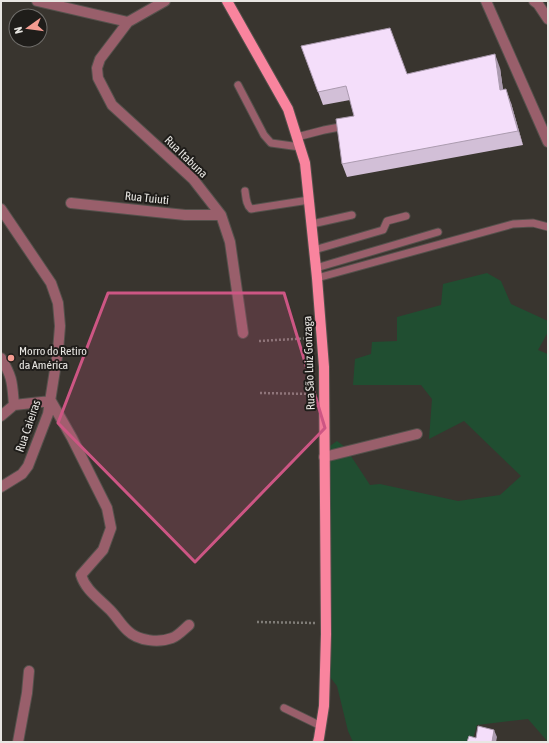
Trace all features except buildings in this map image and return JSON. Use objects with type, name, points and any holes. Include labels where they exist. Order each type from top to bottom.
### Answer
[{"type":"main road","name":"Rua São Luiz Gonzaga","points":[[227,1],[288,109],[305,162],[322,337],[324,394],[326,623],[324,706],[318,742]]},
{"type":"street","points":[[37,1],[128,22],[165,1]]},
{"type":"street","points":[[486,1],[548,142]]},
{"type":"street","points":[[540,2],[548,20]]},
{"type":"street","name":"Rua Itabuna","points":[[128,22],[100,59],[97,68],[98,78],[112,104],[193,179],[221,215],[230,242],[243,333]]},
{"type":"street","name":"Rua Tuiuti","points":[[71,203],[185,215],[221,215]]},
{"type":"street","name":"Rua Caieiras","points":[[1,210],[51,283],[58,303],[60,326],[48,414],[28,466],[22,474],[1,487]]},
{"type":"street","points":[[1,358],[11,377],[14,405]]},
{"type":"street","points":[[1,416],[14,405],[51,400],[93,480],[107,508],[111,528],[103,550],[82,575],[83,581],[88,588],[113,612],[128,631],[139,638],[161,640],[172,638],[189,625]]},
{"type":"street","points":[[324,457],[417,434]]},
{"type":"street","points":[[18,742],[27,693],[29,671]]},
{"type":"lane","points":[[238,85],[264,135],[271,143],[298,142],[324,130],[353,125]]},
{"type":"lane","points":[[246,191],[247,202],[249,208],[251,209],[309,200]]},
{"type":"lane","points":[[312,224],[352,215]]},
{"type":"lane","points":[[314,250],[383,230],[387,221],[406,216]]},
{"type":"lane","points":[[317,278],[513,224],[533,222],[548,227]]},
{"type":"lane","points":[[316,268],[438,232]]},
{"type":"lane","points":[[284,708],[321,726]]},
{"type":"path","points":[[259,341],[322,337]]},
{"type":"path","points":[[260,392],[324,394]]},
{"type":"path","points":[[257,622],[326,623]]},
{"type":"highlighted area","points":[[108,293],[284,293],[325,428],[195,562],[58,423]]},
{"type":"green space","points":[[487,273],[501,281],[511,304],[548,321],[548,332],[538,350],[548,354],[548,742],[528,719],[477,725],[472,742],[353,742],[348,731],[337,686],[320,664],[327,448],[337,441],[345,447],[370,485],[380,484],[458,501],[500,495],[521,476],[464,421],[429,439],[432,399],[421,385],[353,385],[355,359],[371,354],[372,342],[397,341],[397,317],[441,305],[443,284]]},
{"type":"place","name":"Morro do Retiro da América","points":[[11,358]]}]
